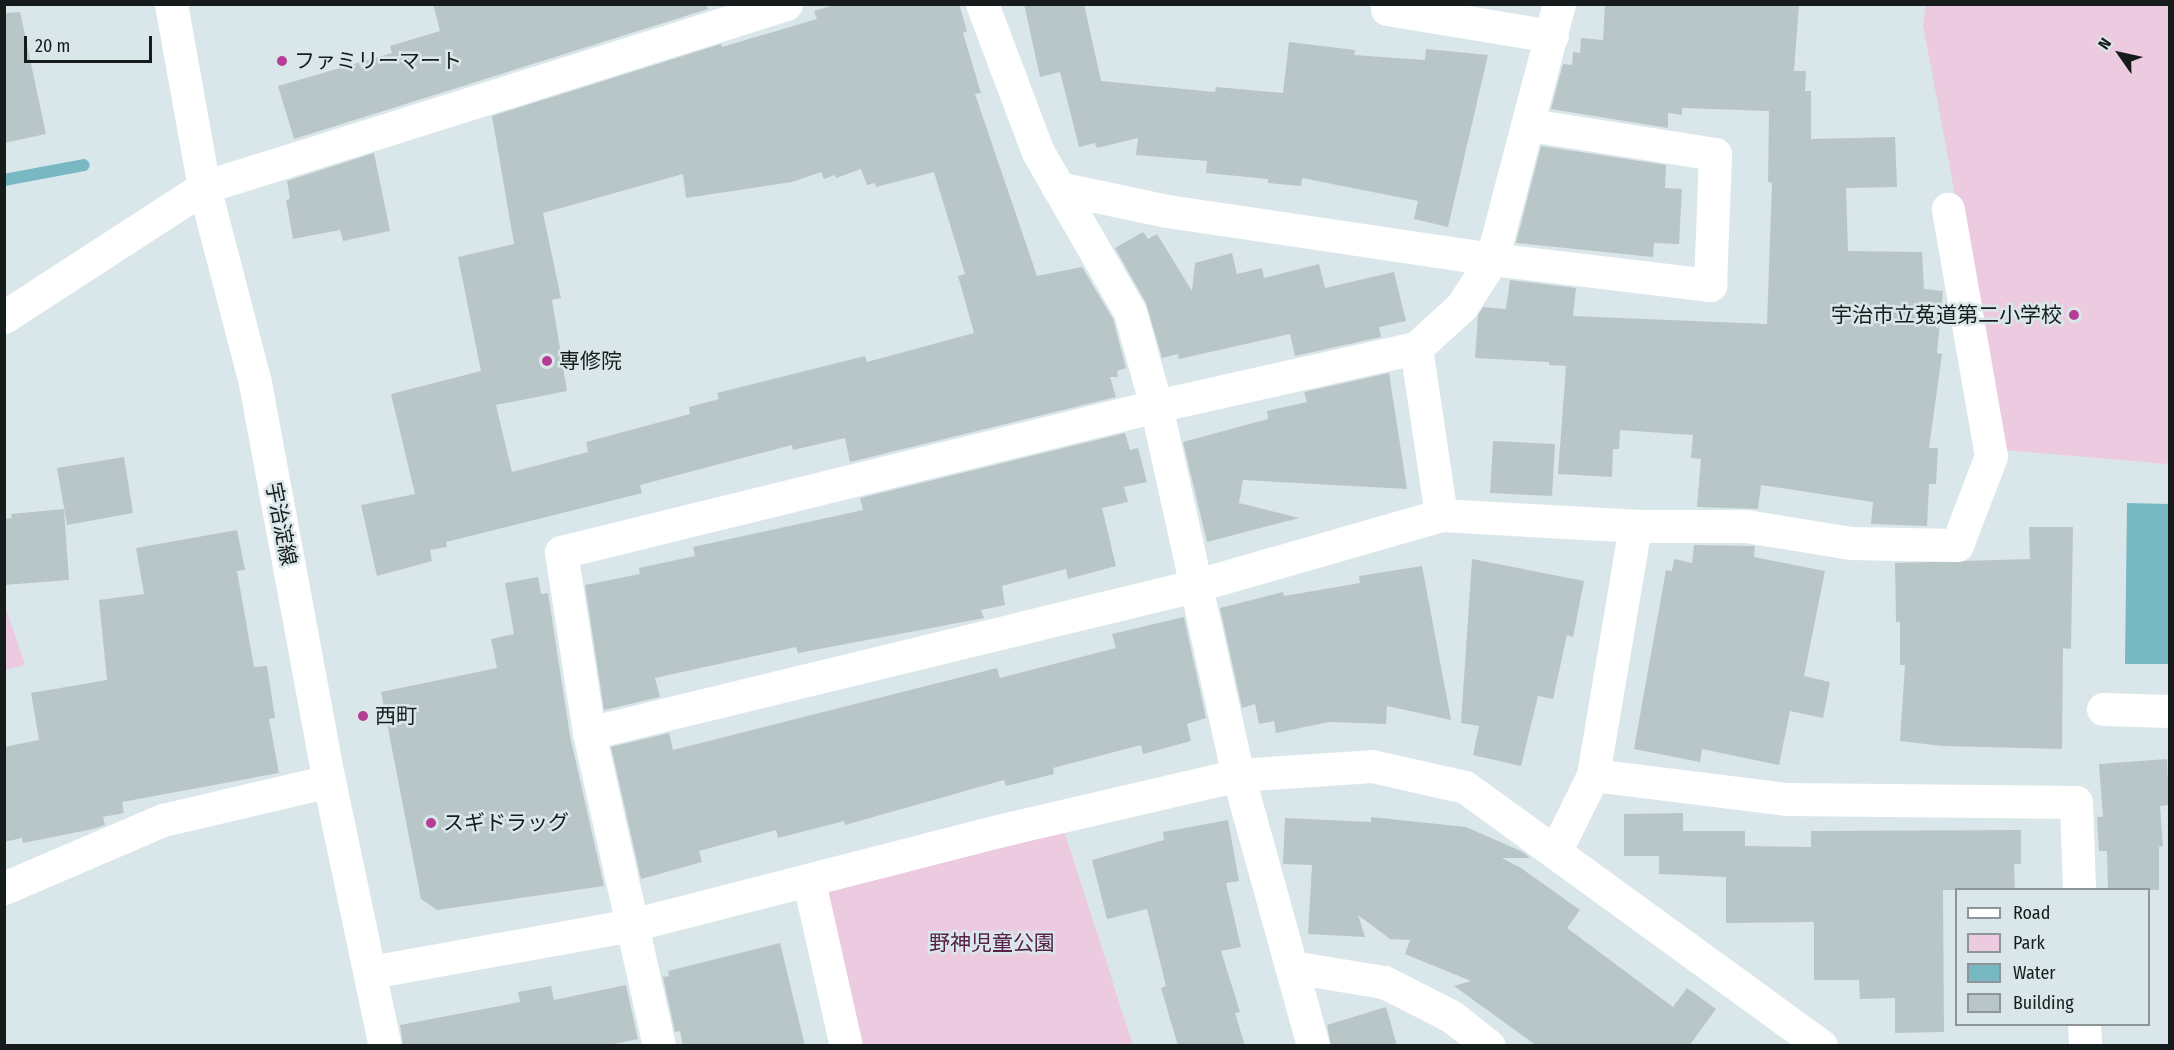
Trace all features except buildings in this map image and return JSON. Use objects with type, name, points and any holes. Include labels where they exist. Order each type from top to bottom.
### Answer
[{"type":"street","name":"宇治淀線","points":[[171,4],[204,187],[255,383],[328,781],[371,972],[385,1046]]},
{"type":"street","points":[[4,317],[204,187],[786,4]]},
{"type":"street","points":[[982,4],[1038,152],[1130,312],[1156,406],[1194,586],[1238,775],[1313,1046]]},
{"type":"street","points":[[659,1046],[589,734],[561,552],[1156,406],[1416,348],[1461,306],[1492,260],[1530,125],[1559,4]]},
{"type":"street","points":[[1387,9],[1552,36]]},
{"type":"street","points":[[1058,189],[1167,211],[1492,260],[1710,285],[1715,154],[1530,125]]},
{"type":"street","points":[[589,734],[1194,586],[1441,515],[1635,526],[1746,526],[1851,543],[1957,545],[1991,456],[1948,209]]},
{"type":"street","points":[[1416,348],[1441,515]]},
{"type":"street","points":[[1556,850],[1593,775],[1635,526]]},
{"type":"street","points":[[2103,709],[2169,711]]},
{"type":"street","points":[[371,972],[632,925],[809,882],[998,831],[1238,775],[1372,766],[1465,787],[1556,850],[1821,1046]]},
{"type":"street","points":[[1593,775],[1787,799],[2076,802],[2079,888]]},
{"type":"street","points":[[4,888],[163,820],[328,781]]},
{"type":"street","points":[[809,882],[846,1046]]},
{"type":"street","points":[[1291,968],[1384,982],[1451,1016],[1489,1046]]},
{"type":"street","points":[[2084,1026],[2085,1046]]},
{"type":"green space","name":"宇治市立菟道第二小学校","points":[[1926,5],[2169,5],[2169,464],[2003,450],[1923,25]]},
{"type":"green space","points":[[4,603],[25,665],[5,670],[4,670]]},
{"type":"green space","name":"野神児童公園","points":[[1060,818],[1133,1045],[846,1045],[809,882]]},
{"type":"water","points":[[2127,503],[2169,504],[2169,664],[2125,664]]},
{"type":"waterway","points":[[4,180],[84,165]]},
{"type":"place","name":"ファミリーマート","points":[[282,61]]},
{"type":"place","name":"宇治市立菟道第二小学校","points":[[2074,315]]},
{"type":"place","name":"専修院","points":[[547,361]]},
{"type":"place","name":"西町","points":[[363,716]]},
{"type":"place","name":"スギドラッグ","points":[[431,823]]}]
